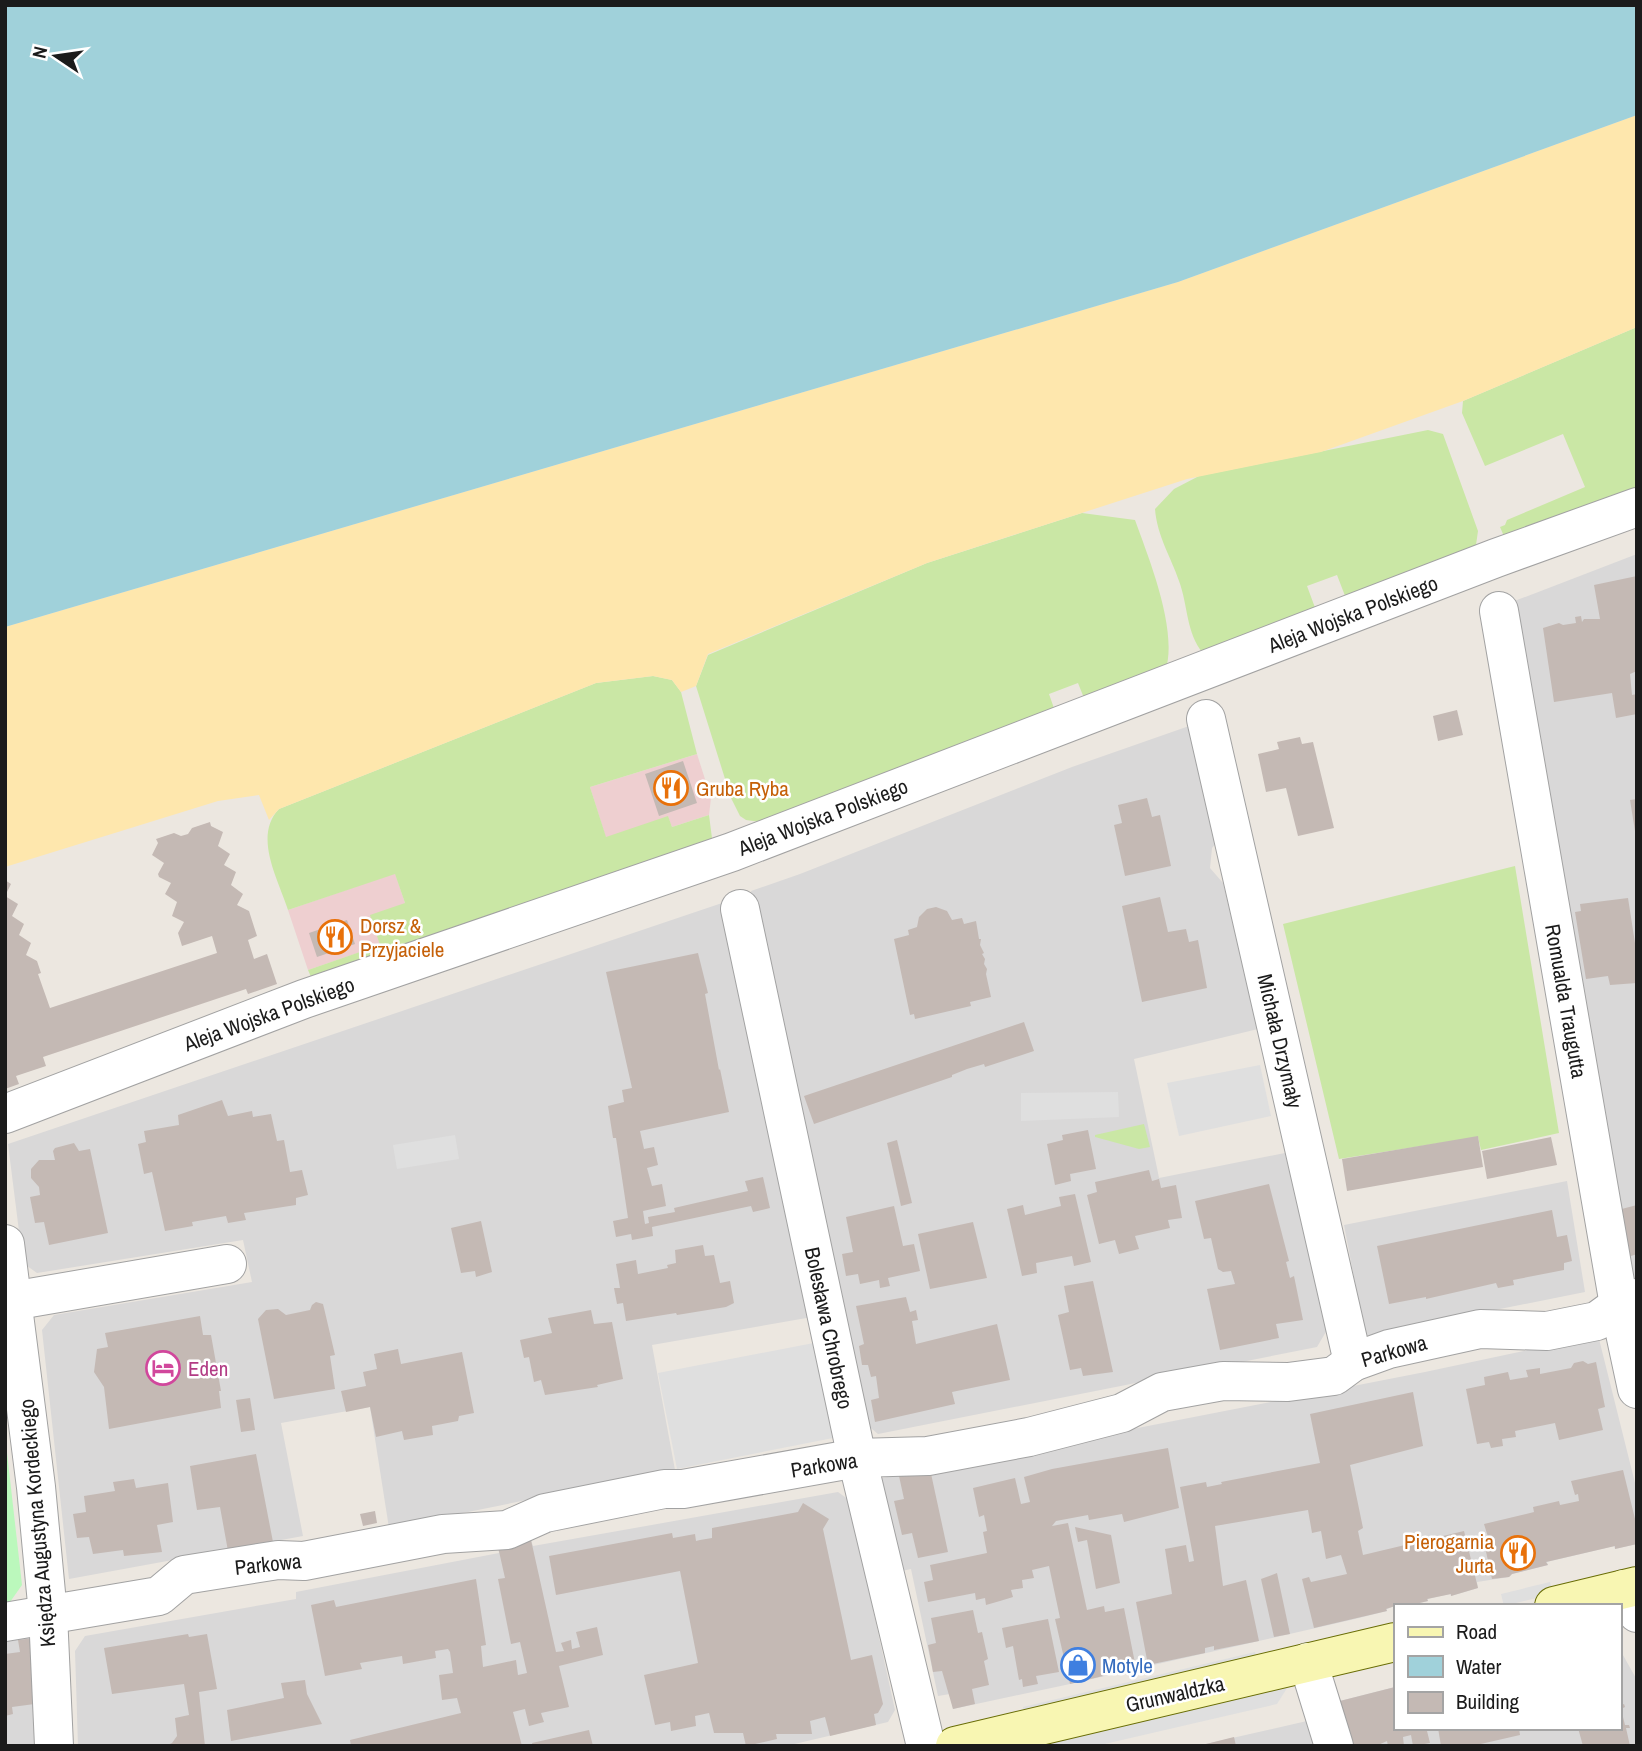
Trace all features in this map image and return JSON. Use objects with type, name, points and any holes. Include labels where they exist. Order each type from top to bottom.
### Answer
[{"type":"street","name":"Aleja Wojska Polskiego","points":[[5,1114],[304,999],[732,852],[1496,558],[1637,507]]},
{"type":"street","name":"Romualda Traugutta","points":[[1499,611],[1628,1301],[1637,1389]]},
{"type":"street","name":"Michała Drzymały","points":[[1206,719],[1353,1362]]},
{"type":"street","name":"Bolesława Chrobrego","points":[[740,909],[857,1458],[926,1746]]},
{"type":"street","name":"Księdza Augustyna Kordeckiego","points":[[5,1244],[36,1487],[48,1614],[54,1746]]},
{"type":"street","points":[[12,1301],[227,1264]]},
{"type":"street","name":"Parkowa","points":[[5,1622],[159,1596],[184,1575],[278,1560],[304,1561],[443,1534],[507,1530],[545,1513],[664,1489],[709,1485],[857,1458],[929,1456],[1029,1437],[1122,1413],[1162,1392],[1223,1381],[1288,1382],[1334,1376],[1353,1362],[1389,1349],[1480,1329],[1548,1331],[1597,1321],[1628,1301]]},
{"type":"street","points":[[1570,1604],[1632,1596]]},
{"type":"street","name":"Grunwaldzka","points":[[955,1746],[1394,1642]]},
{"type":"street","points":[[1308,1662],[1334,1746]]},
{"type":"shaded area","points":[[1637,554],[1637,1282],[1631,1284],[1512,602]]},
{"type":"shaded area","points":[[1192,725],[1222,836],[1212,848],[1210,868],[1223,883],[1258,1029],[1134,1059],[1159,1178],[1285,1153],[1327,1330],[1317,1347],[878,1434],[866,1424],[751,891],[1072,767]]},
{"type":"shaded area","points":[[697,754],[711,798],[709,815],[672,827],[668,817],[606,838],[590,787]]},
{"type":"shaded area","points":[[395,873],[405,903],[381,945],[308,970],[288,910]]},
{"type":"shaded area","points":[[728,901],[818,1316],[652,1345],[675,1470],[389,1528],[370,1407],[281,1423],[303,1536],[69,1579],[42,1330],[54,1315],[252,1282],[243,1240],[37,1273],[23,1263],[8,1144]]},
{"type":"shaded area","points":[[1260,1065],[1271,1116],[1179,1136],[1167,1083]]},
{"type":"shaded area","points":[[1118,1092],[1119,1117],[1021,1121],[1021,1093]]},
{"type":"shaded area","points":[[455,1135],[459,1159],[397,1169],[393,1145]]},
{"type":"shaded area","points":[[1567,1181],[1585,1292],[1365,1336],[1344,1225]]},
{"type":"shaded area","points":[[1598,1335],[1637,1491],[1637,1544],[1615,1549],[1614,1546],[1547,1562],[1548,1565],[1509,1577],[1477,1582],[1478,1588],[1451,1596],[1450,1594],[1415,1604],[1394,1604],[1387,1611],[1355,1619],[1070,1684],[953,1709],[950,1694],[938,1696],[911,1569],[897,1572],[877,1479],[1425,1372]]},
{"type":"shaded area","points":[[824,1341],[840,1428],[833,1438],[677,1469],[658,1373]]},
{"type":"shaded area","points":[[838,1492],[849,1500],[895,1710],[888,1722],[786,1746],[78,1746],[75,1651],[85,1636],[296,1599],[296,1592],[499,1553],[498,1547],[531,1540],[533,1546]]},
{"type":"shaded area","points":[[1550,1582],[1553,1594],[1504,1604],[1501,1594]]},
{"type":"shaded area","points":[[33,1630],[42,1746],[5,1746],[5,1635]]},
{"type":"shaded area","points":[[1255,1652],[1258,1664],[1026,1719],[1023,1707]]},
{"type":"shaded area","points":[[1621,1652],[1637,1680],[1637,1746],[1343,1746],[1332,1703],[1394,1687],[1394,1730],[1621,1730]]},
{"type":"shaded area","points":[[1296,1674],[1277,1704],[1096,1746],[1016,1746]]},
{"type":"shaded area","points":[[1320,1718],[1328,1746],[1197,1746]]},
{"type":"green space","points":[[1637,327],[1637,493],[1509,539],[1500,527],[1505,525],[1507,520],[1585,487],[1563,434],[1485,466],[1462,413],[1463,401]]},
{"type":"green space","points":[[1428,430],[1443,434],[1478,531],[1476,545],[1467,557],[1347,601],[1337,575],[1307,586],[1317,613],[1203,653],[1193,637],[1182,590],[1156,519],[1155,509],[1174,489],[1199,476]]},
{"type":"green space","points":[[1082,513],[1135,520],[1165,617],[1168,656],[1165,672],[1086,703],[1078,683],[1049,694],[1056,714],[767,823],[746,820],[740,816],[731,798],[696,686],[708,655],[927,563]]},
{"type":"green space","points":[[653,676],[672,680],[681,692],[697,754],[590,787],[606,837],[668,816],[672,827],[709,815],[713,846],[311,977],[308,970],[380,945],[370,915],[405,903],[395,874],[288,910],[274,872],[268,845],[268,832],[279,809],[596,683]]},
{"type":"green space","points":[[1515,866],[1559,1133],[1481,1150],[1478,1137],[1339,1159],[1283,924]]},
{"type":"green space","points":[[1144,1124],[1150,1147],[1139,1149],[1095,1137],[1095,1135]]},
{"type":"green space","points":[[5,1435],[22,1585],[10,1602],[5,1603]]},
{"type":"sand","points":[[1637,115],[1637,327],[1463,401],[1321,452],[1187,479],[927,563],[708,654],[696,686],[681,692],[672,680],[653,676],[596,683],[279,809],[269,820],[259,795],[218,801],[5,867],[5,627],[1178,282]]},
{"type":"water","points":[[5,5],[1637,5],[1637,115],[1178,282],[5,627]]},
{"type":"building","points":[[1637,576],[1637,671],[1630,674],[1632,695],[1637,694],[1637,714],[1616,718],[1612,693],[1554,702],[1543,628],[1559,623],[1576,623],[1575,617],[1581,616],[1582,622],[1584,619],[1600,619],[1594,585]]},
{"type":"building","points":[[1457,710],[1463,735],[1438,741],[1433,716]]},
{"type":"building","points":[[1300,737],[1302,744],[1313,742],[1334,828],[1298,836],[1286,788],[1266,792],[1258,754],[1279,749],[1277,742]]},
{"type":"building","name":"Gruba Ryba","points":[[683,761],[697,803],[659,816],[645,774]]},
{"type":"building","points":[[1147,798],[1152,817],[1160,815],[1171,866],[1125,876],[1114,825],[1122,823],[1118,805]]},
{"type":"building","points":[[1637,799],[1637,831],[1635,831],[1630,800]]},
{"type":"building","points":[[210,822],[211,826],[223,832],[218,846],[230,854],[224,865],[236,872],[231,885],[243,894],[237,905],[249,911],[257,936],[248,940],[254,959],[267,954],[277,984],[248,994],[246,989],[43,1057],[46,1066],[16,1076],[19,1084],[5,1089],[5,896],[18,904],[12,916],[24,924],[19,935],[31,943],[26,955],[37,961],[41,973],[38,974],[50,1008],[217,953],[212,936],[182,946],[178,933],[184,922],[172,916],[177,902],[165,894],[171,883],[159,877],[164,863],[152,855],[158,843],[156,839],[174,833],[181,836],[188,834],[192,828]]},
{"type":"building","points":[[5,880],[11,884],[5,896]]},
{"type":"building","points":[[1160,897],[1168,932],[1186,929],[1189,942],[1198,940],[1207,988],[1142,1002],[1122,906]]},
{"type":"building","points":[[1628,898],[1637,956],[1637,983],[1610,985],[1608,976],[1586,979],[1575,912],[1581,911],[1580,904]]},
{"type":"building","points":[[936,907],[947,911],[952,920],[962,918],[964,924],[976,921],[991,997],[970,1002],[971,1006],[915,1019],[914,1014],[910,1015],[894,939],[909,935],[908,930],[917,927],[919,917],[927,909]]},
{"type":"building","points":[[347,920],[355,944],[317,957],[309,933]]},
{"type":"building","points":[[698,953],[708,993],[705,994],[729,1112],[640,1131],[644,1149],[654,1147],[658,1165],[647,1168],[652,1186],[662,1184],[666,1206],[643,1211],[645,1224],[649,1223],[648,1217],[675,1212],[674,1208],[748,1191],[745,1181],[763,1177],[770,1208],[753,1212],[751,1206],[652,1227],[653,1236],[632,1240],[631,1234],[616,1237],[613,1221],[628,1218],[616,1138],[613,1138],[608,1106],[624,1102],[622,1090],[632,1088],[606,972]]},
{"type":"building","points":[[1024,1022],[1034,1051],[985,1067],[984,1064],[967,1069],[952,1077],[814,1124],[804,1096]]},
{"type":"building","points":[[222,1100],[228,1116],[252,1111],[253,1117],[271,1114],[277,1141],[284,1140],[290,1172],[302,1170],[308,1195],[296,1198],[296,1205],[244,1213],[246,1220],[228,1223],[226,1216],[192,1222],[193,1226],[165,1231],[152,1172],[144,1174],[138,1144],[146,1142],[144,1131],[179,1125],[178,1115]]},
{"type":"building","points":[[1088,1130],[1096,1169],[1070,1174],[1071,1181],[1055,1185],[1047,1144],[1063,1140],[1062,1135]]},
{"type":"building","points":[[1478,1136],[1483,1167],[1347,1191],[1342,1159]]},
{"type":"building","points":[[1551,1137],[1557,1165],[1487,1179],[1482,1151]]},
{"type":"building","points":[[897,1140],[912,1203],[901,1206],[887,1143]]},
{"type":"building","points":[[74,1143],[79,1151],[90,1149],[108,1233],[49,1245],[44,1222],[35,1223],[30,1197],[40,1195],[39,1187],[31,1178],[31,1169],[39,1160],[55,1160],[55,1148]]},
{"type":"building","points":[[1149,1170],[1152,1181],[1159,1179],[1161,1188],[1176,1185],[1182,1218],[1168,1220],[1170,1228],[1135,1236],[1139,1249],[1119,1254],[1115,1240],[1099,1244],[1087,1195],[1097,1192],[1095,1182]]},
{"type":"building","points":[[1269,1184],[1289,1261],[1286,1262],[1290,1278],[1294,1276],[1303,1320],[1276,1324],[1279,1338],[1220,1350],[1207,1289],[1235,1284],[1231,1271],[1223,1272],[1218,1269],[1211,1238],[1204,1239],[1195,1201]]},
{"type":"building","points":[[1075,1194],[1091,1262],[1074,1266],[1072,1256],[1036,1263],[1037,1273],[1022,1276],[1007,1209],[1023,1205],[1025,1215],[1061,1206],[1059,1197]]},
{"type":"building","points":[[1637,1205],[1637,1254],[1622,1259],[1614,1211]]},
{"type":"building","points":[[894,1206],[903,1246],[914,1244],[920,1271],[888,1278],[890,1286],[880,1288],[879,1280],[860,1284],[858,1274],[846,1276],[842,1254],[853,1252],[846,1217]]},
{"type":"building","points":[[1552,1210],[1557,1237],[1567,1235],[1572,1261],[1564,1263],[1564,1270],[1513,1280],[1514,1285],[1498,1288],[1496,1283],[1426,1299],[1389,1304],[1377,1246]]},
{"type":"building","points":[[481,1221],[492,1272],[476,1277],[475,1271],[461,1273],[451,1228]]},
{"type":"building","points":[[973,1222],[987,1278],[930,1289],[918,1234]]},
{"type":"building","points":[[703,1245],[705,1256],[714,1255],[720,1283],[730,1281],[734,1303],[726,1307],[626,1321],[623,1303],[617,1304],[614,1288],[620,1288],[616,1264],[636,1260],[638,1274],[668,1268],[667,1265],[676,1263],[675,1250]]},
{"type":"building","points":[[1093,1281],[1113,1372],[1083,1376],[1081,1368],[1070,1370],[1058,1315],[1069,1312],[1064,1286]]},
{"type":"building","points":[[906,1297],[910,1312],[916,1310],[918,1320],[912,1321],[916,1344],[997,1324],[1010,1380],[952,1392],[955,1404],[875,1422],[871,1400],[879,1398],[876,1376],[871,1377],[868,1365],[862,1365],[859,1346],[864,1344],[856,1306]]},
{"type":"building","points":[[316,1302],[323,1304],[335,1355],[330,1356],[335,1389],[274,1399],[258,1319],[266,1310],[278,1309],[286,1315],[310,1310]]},
{"type":"building","points":[[591,1310],[594,1324],[612,1322],[623,1379],[597,1385],[598,1387],[545,1395],[541,1380],[534,1382],[529,1357],[524,1358],[520,1340],[552,1333],[548,1318]]},
{"type":"building","points":[[200,1316],[203,1335],[211,1335],[221,1391],[221,1408],[109,1429],[104,1387],[94,1372],[97,1349],[108,1347],[105,1333]]},
{"type":"building","points":[[398,1349],[401,1364],[462,1352],[474,1413],[459,1416],[458,1421],[432,1426],[433,1435],[404,1440],[402,1431],[376,1437],[370,1407],[346,1412],[341,1391],[366,1386],[363,1372],[377,1369],[374,1354]]},
{"type":"building","points":[[1583,1361],[1588,1364],[1596,1362],[1605,1407],[1598,1409],[1603,1430],[1559,1440],[1555,1423],[1515,1431],[1516,1437],[1502,1439],[1503,1446],[1491,1448],[1489,1442],[1477,1444],[1466,1389],[1485,1385],[1484,1377],[1508,1372],[1510,1380],[1528,1377],[1526,1370],[1540,1368],[1540,1374],[1571,1368],[1574,1363]]},
{"type":"building","points":[[1413,1392],[1423,1446],[1350,1465],[1363,1528],[1358,1531],[1363,1555],[1464,1531],[1478,1588],[1415,1604],[1394,1604],[1386,1609],[1387,1611],[1314,1628],[1302,1579],[1309,1577],[1311,1582],[1347,1574],[1341,1555],[1326,1559],[1321,1531],[1312,1533],[1308,1510],[1215,1526],[1223,1586],[1246,1580],[1259,1641],[1214,1650],[1214,1646],[1205,1648],[1205,1653],[1148,1665],[1136,1602],[1172,1594],[1165,1549],[1186,1545],[1189,1562],[1194,1561],[1180,1487],[1206,1482],[1207,1487],[1320,1463],[1310,1414]]},
{"type":"building","points":[[250,1398],[255,1430],[241,1432],[236,1400]]},
{"type":"building","points":[[1168,1448],[1179,1508],[1124,1522],[1122,1514],[1089,1520],[1088,1515],[1056,1521],[1052,1526],[1068,1523],[1087,1610],[1104,1606],[1105,1612],[1124,1608],[1136,1668],[1070,1684],[1055,1619],[1060,1618],[1049,1566],[1032,1570],[1034,1578],[1022,1580],[1023,1588],[1011,1590],[1013,1597],[1000,1601],[986,1605],[985,1598],[976,1600],[975,1593],[928,1602],[924,1582],[933,1580],[930,1565],[987,1553],[983,1532],[987,1531],[984,1515],[979,1517],[973,1488],[1015,1478],[1021,1504],[1030,1502],[1024,1477],[1052,1469]]},
{"type":"building","points":[[256,1454],[273,1542],[228,1551],[220,1507],[197,1510],[190,1466]]},
{"type":"building","points":[[930,1469],[948,1552],[918,1558],[912,1533],[902,1535],[894,1501],[904,1499],[899,1476]]},
{"type":"building","points":[[1623,1470],[1637,1527],[1637,1544],[1615,1549],[1615,1546],[1546,1562],[1548,1565],[1509,1577],[1492,1579],[1483,1538],[1488,1537],[1484,1524],[1534,1512],[1533,1507],[1559,1501],[1560,1505],[1579,1501],[1571,1481]]},
{"type":"building","points":[[134,1479],[136,1488],[168,1483],[173,1522],[157,1525],[162,1552],[124,1556],[123,1550],[93,1554],[89,1537],[77,1538],[73,1514],[86,1512],[84,1496],[115,1491],[113,1482]]},
{"type":"building","points":[[803,1503],[829,1519],[823,1529],[851,1660],[872,1655],[883,1704],[878,1713],[874,1714],[876,1725],[830,1736],[825,1717],[810,1721],[812,1734],[776,1734],[777,1739],[746,1746],[743,1733],[714,1733],[709,1713],[695,1716],[696,1726],[671,1731],[670,1722],[655,1725],[644,1675],[698,1663],[680,1571],[556,1595],[549,1556],[672,1533],[673,1538],[695,1534],[696,1541],[712,1538],[712,1528],[798,1512]]},
{"type":"building","points":[[375,1511],[377,1523],[363,1526],[360,1514]]},
{"type":"building","points":[[1075,1527],[1111,1535],[1120,1583],[1096,1589],[1087,1540],[1078,1542]]},
{"type":"building","points":[[531,1540],[556,1652],[564,1651],[561,1643],[571,1640],[572,1649],[580,1647],[576,1632],[597,1627],[603,1655],[559,1666],[569,1707],[541,1713],[544,1722],[529,1726],[525,1709],[513,1712],[522,1746],[351,1746],[350,1740],[461,1713],[457,1698],[442,1700],[439,1675],[453,1673],[450,1652],[448,1649],[435,1651],[436,1658],[403,1664],[402,1656],[360,1663],[362,1669],[325,1676],[311,1605],[334,1600],[336,1607],[476,1579],[486,1645],[481,1646],[483,1667],[516,1660],[518,1675],[527,1673],[520,1642],[511,1644],[498,1579],[505,1578],[498,1547]]},
{"type":"building","points":[[1277,1573],[1290,1634],[1274,1637],[1261,1579]]},
{"type":"building","points":[[973,1610],[978,1633],[982,1632],[988,1659],[984,1661],[989,1685],[972,1689],[975,1704],[953,1709],[942,1671],[933,1672],[928,1645],[936,1643],[931,1618]]},
{"type":"building","points":[[1048,1619],[1059,1672],[1036,1676],[1038,1684],[1023,1687],[1022,1679],[1019,1680],[1013,1646],[1006,1648],[1002,1628]]},
{"type":"building","points":[[188,1634],[189,1637],[207,1634],[217,1689],[199,1692],[205,1746],[165,1746],[172,1743],[177,1736],[175,1718],[189,1715],[184,1684],[112,1694],[104,1648]]},
{"type":"building","points":[[34,1638],[42,1703],[12,1707],[13,1714],[5,1716],[5,1654],[20,1652],[18,1640]]},
{"type":"building","points":[[305,1680],[307,1694],[322,1724],[231,1741],[227,1710],[284,1698],[281,1683]]},
{"type":"building","points":[[1394,1687],[1394,1730],[1429,1730],[1427,1731],[1430,1743],[1413,1746],[1411,1735],[1403,1737],[1404,1746],[1388,1746],[1387,1741],[1376,1746],[1343,1746],[1332,1703]]},
{"type":"building","points":[[1621,1709],[1625,1725],[1630,1728],[1626,1728],[1630,1746],[1583,1746],[1579,1730],[1621,1730]]},
{"type":"building","points":[[589,1730],[593,1746],[533,1746],[532,1743]]},
{"type":"building","points":[[1438,1730],[1519,1730],[1520,1735],[1472,1746],[1441,1746]]},
{"type":"building","points":[[1234,1737],[1236,1746],[1202,1746],[1202,1745]]},
{"type":"place","name":"Gruba Ryba","points":[[671,788]]},
{"type":"place","name":"Dorsz & Przyjaciele","points":[[335,937]]},
{"type":"place","name":"Eden","points":[[163,1368]]},
{"type":"place","name":"Pierogarnia Jurta","points":[[1518,1553]]},
{"type":"place","name":"Motyle","points":[[1078,1665]]}]
